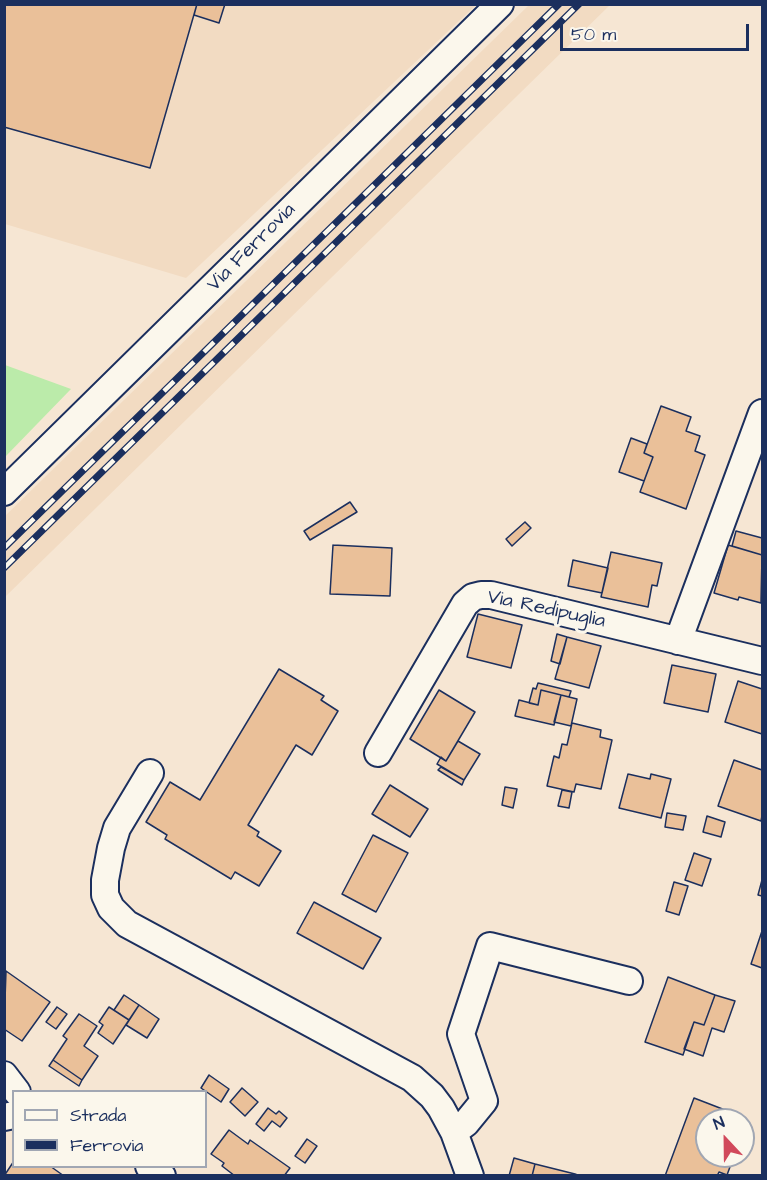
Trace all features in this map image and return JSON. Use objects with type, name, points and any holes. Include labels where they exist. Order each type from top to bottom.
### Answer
[{"type":"street","name":"Via Ferrovia","points":[[4,492],[500,4]]},
{"type":"street","points":[[678,641],[762,413]]},
{"type":"street","name":"Via Redipuglia","points":[[378,753],[465,604],[473,597],[491,595],[762,661]]},
{"type":"street","points":[[150,773],[117,828],[111,848],[105,880],[105,895],[111,908],[127,924],[412,1078],[432,1096],[454,1132],[470,1176]]},
{"type":"street","points":[[454,1132],[466,1124],[484,1101],[461,1034],[490,945],[629,981]]},
{"type":"street","points":[[4,1075],[12,1082],[16,1090]]},
{"type":"shaded area","points":[[4,5],[476,5],[186,278],[5,224]]},
{"type":"shaded area","points":[[529,5],[610,5],[5,597],[5,516]]},
{"type":"green space","points":[[5,365],[71,389],[4,457]]},
{"type":"building","points":[[4,4],[197,4],[150,168],[4,127]]},
{"type":"building","points":[[197,4],[225,4],[219,23],[194,15]]},
{"type":"building","points":[[661,406],[691,417],[686,431],[700,436],[695,451],[705,455],[686,509],[640,492],[653,457],[644,453]]},
{"type":"building","points":[[631,438],[647,444],[644,453],[653,457],[644,481],[619,472]]},
{"type":"building","points":[[350,502],[357,512],[310,540],[304,531]]},
{"type":"building","points":[[525,522],[531,528],[512,546],[506,539]]},
{"type":"building","points":[[736,531],[762,538],[762,555],[732,546]]},
{"type":"building","points":[[333,545],[392,548],[390,596],[330,594]]},
{"type":"building","points":[[728,545],[762,555],[761,603],[739,597],[738,600],[714,593]]},
{"type":"building","points":[[611,552],[662,563],[657,586],[652,585],[648,607],[601,597]]},
{"type":"building","points":[[573,560],[608,568],[602,593],[568,586]]},
{"type":"building","points":[[478,614],[522,625],[511,668],[467,657]]},
{"type":"building","points":[[557,634],[567,637],[560,664],[551,661]]},
{"type":"building","points":[[567,637],[601,646],[589,688],[555,679]]},
{"type":"building","points":[[672,665],[716,674],[708,712],[664,703]]},
{"type":"building","points":[[279,669],[324,696],[321,700],[338,711],[312,755],[296,745],[248,825],[259,832],[257,836],[281,851],[259,886],[235,872],[231,879],[165,839],[167,835],[146,822],[170,782],[200,800]]},
{"type":"building","points":[[738,681],[762,689],[762,734],[725,722]]},
{"type":"building","points":[[538,683],[571,691],[569,697],[541,690],[538,705],[529,703],[533,688],[536,689]]},
{"type":"building","points":[[439,690],[475,712],[446,761],[410,739]]},
{"type":"building","points":[[541,690],[561,695],[554,725],[515,716],[519,700],[538,705]]},
{"type":"building","points":[[561,695],[577,699],[571,726],[554,722]]},
{"type":"building","points":[[572,723],[601,730],[600,737],[612,740],[601,789],[576,784],[574,792],[547,786],[554,756],[559,758],[562,744],[567,745]]},
{"type":"building","points":[[458,741],[480,754],[464,780],[437,764],[441,757],[446,761]]},
{"type":"building","points":[[734,760],[762,770],[761,821],[718,806]]},
{"type":"building","points":[[441,767],[464,780],[462,785],[438,770]]},
{"type":"building","points":[[628,774],[650,779],[651,774],[671,779],[661,818],[619,808]]},
{"type":"building","points":[[390,785],[428,809],[410,837],[372,814]]},
{"type":"building","points":[[505,787],[517,789],[513,808],[502,805]]},
{"type":"building","points":[[562,790],[572,792],[569,808],[558,806]]},
{"type":"building","points":[[667,813],[686,816],[683,830],[665,827]]},
{"type":"building","points":[[707,816],[725,822],[721,837],[703,832]]},
{"type":"building","points":[[373,835],[408,853],[376,912],[342,894]]},
{"type":"building","points":[[694,853],[711,859],[702,886],[685,880]]},
{"type":"building","points":[[762,880],[762,896],[758,895]]},
{"type":"building","points":[[674,882],[688,886],[679,915],[666,911]]},
{"type":"building","points":[[314,902],[381,938],[363,969],[297,933]]},
{"type":"building","points":[[762,931],[762,968],[751,964]]},
{"type":"building","points":[[6,971],[50,1002],[22,1041],[4,1029]]},
{"type":"building","points":[[668,977],[715,995],[704,1025],[694,1022],[683,1055],[645,1042]]},
{"type":"building","points":[[124,995],[139,1005],[129,1020],[114,1010]]},
{"type":"building","points":[[715,995],[735,1001],[724,1032],[712,1028],[703,1056],[684,1049],[694,1022],[704,1025]]},
{"type":"building","points":[[139,1005],[159,1019],[147,1038],[126,1025]]},
{"type":"building","points":[[57,1007],[67,1014],[56,1029],[46,1022]]},
{"type":"building","points":[[109,1007],[129,1020],[113,1044],[98,1033],[103,1025],[99,1022]]},
{"type":"building","points":[[79,1014],[97,1026],[84,1046],[98,1056],[82,1080],[53,1060],[67,1039],[63,1036]]},
{"type":"building","points":[[53,1060],[82,1080],[79,1086],[49,1066]]},
{"type":"building","points":[[209,1075],[229,1089],[221,1102],[207,1090],[201,1088]]},
{"type":"building","points":[[242,1088],[258,1102],[245,1116],[230,1102]]},
{"type":"building","points":[[694,1098],[720,1108],[695,1108],[695,1168],[730,1168],[727,1175],[719,1172],[717,1176],[665,1176]]},
{"type":"building","points":[[268,1108],[276,1114],[279,1111],[287,1118],[280,1127],[272,1121],[264,1131],[256,1124]]},
{"type":"building","points":[[229,1130],[248,1144],[250,1140],[290,1168],[284,1176],[235,1176],[222,1166],[224,1163],[211,1154]]},
{"type":"building","points":[[307,1139],[317,1146],[305,1163],[295,1156]]},
{"type":"building","points":[[514,1158],[535,1164],[532,1176],[509,1176]]},
{"type":"building","points":[[12,1164],[12,1168],[53,1168],[64,1176],[4,1176]]},
{"type":"building","points":[[535,1164],[575,1174],[580,1176],[532,1176]]},
{"type":"railway","points":[[4,548],[559,4]]},
{"type":"railway","points":[[4,568],[579,4]]}]
